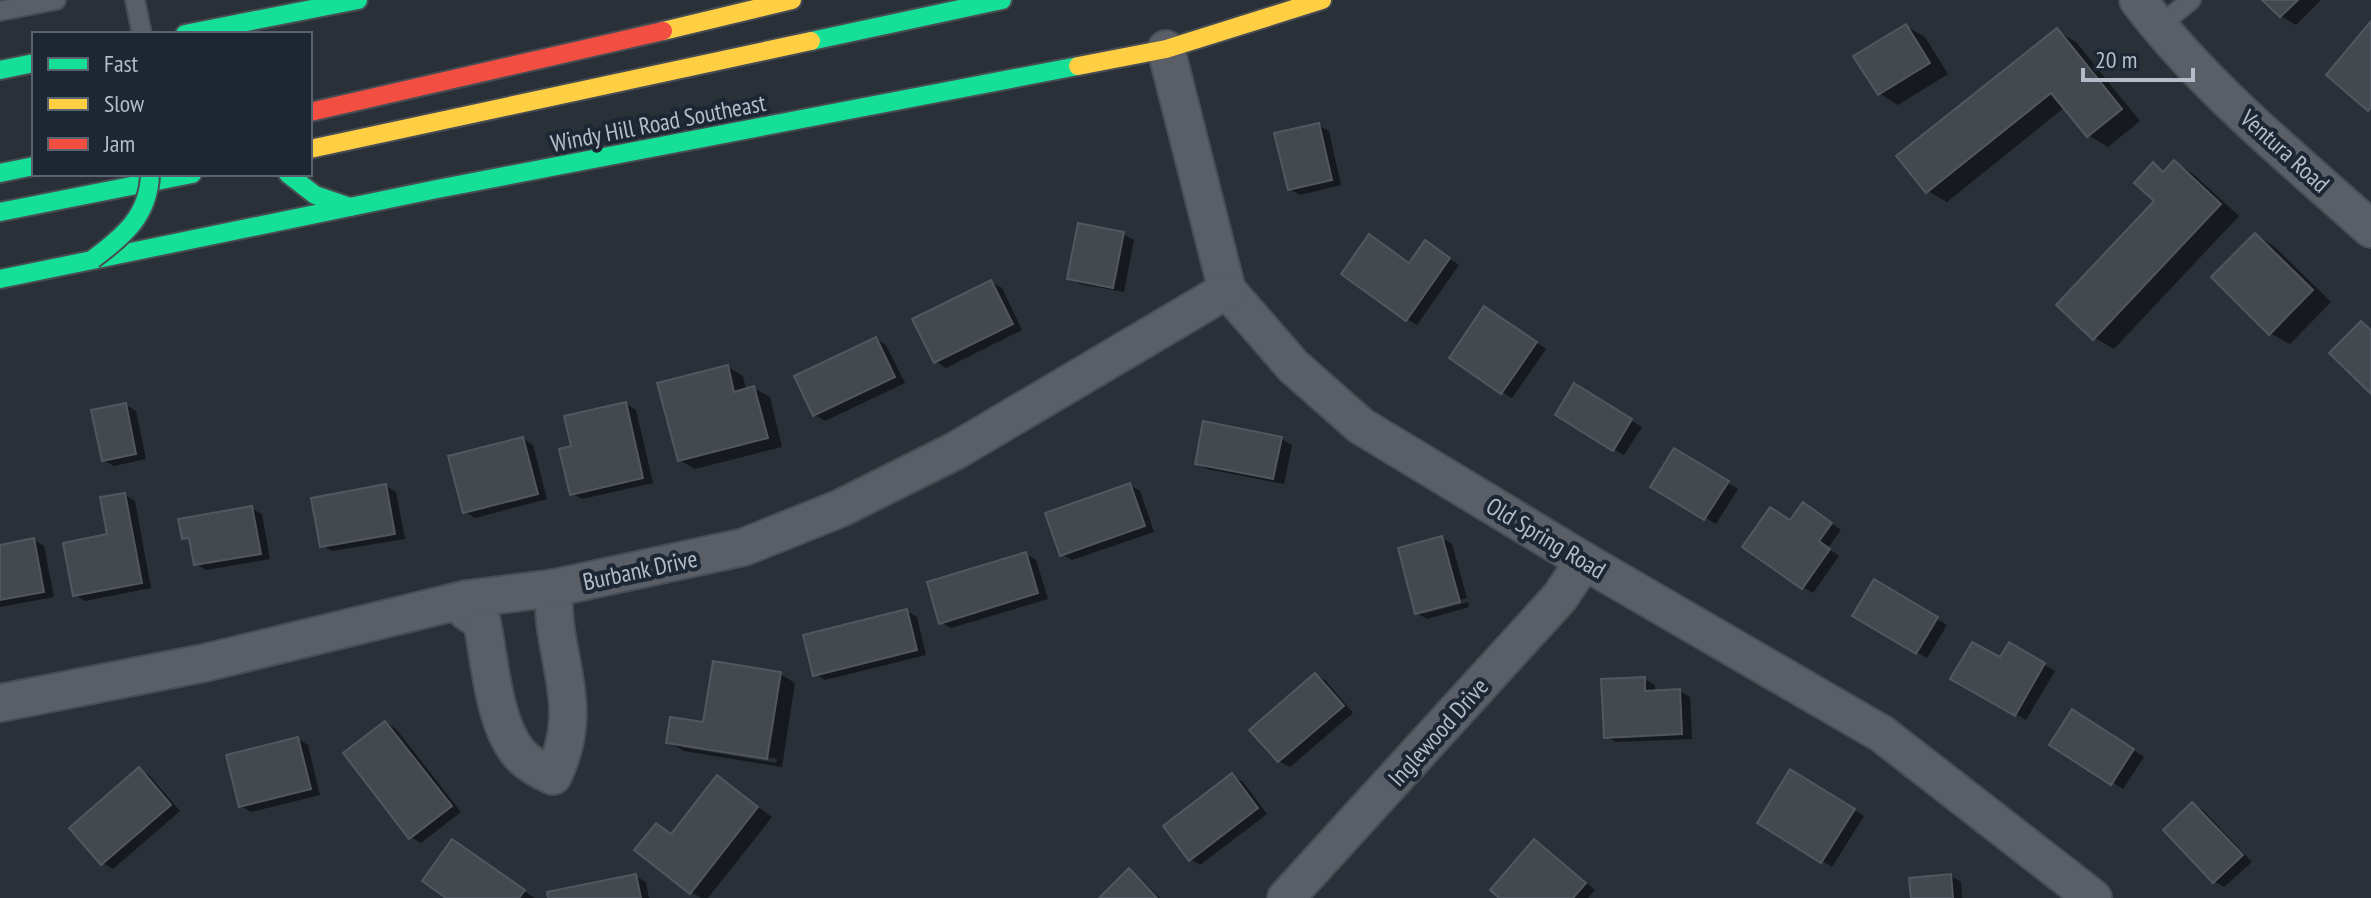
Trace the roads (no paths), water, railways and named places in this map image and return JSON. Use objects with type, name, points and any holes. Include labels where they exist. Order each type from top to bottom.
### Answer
[{"type":"street","points":[[191,32],[262,9],[312,8],[358,0]]},
{"type":"street","points":[[312,112],[792,0]]},
{"type":"street","name":"Windy Hill Road Southeast","points":[[312,149],[1002,0]]},
{"type":"street","name":"Windy Hill Road Southeast","points":[[0,279],[350,207],[1166,49],[1322,0]]},
{"type":"street","points":[[292,32],[312,8]]},
{"type":"street","name":"Ventura Road","points":[[2148,13],[2207,80],[2371,229]]},
{"type":"street","name":"Old Spring Road","points":[[1166,49],[1227,290],[1293,366],[1361,426],[1584,561],[1882,734],[2093,898]]},
{"type":"street","points":[[0,70],[32,63]]},
{"type":"street","points":[[0,173],[32,166]]},
{"type":"street","points":[[93,259],[126,234],[141,216],[149,198],[150,176]]},
{"type":"street","points":[[0,212],[182,176]]},
{"type":"street","points":[[291,176],[315,195],[350,207]]},
{"type":"street","name":"Burbank Drive","points":[[0,703],[204,663],[467,599],[554,588],[744,547],[841,508],[955,451],[1227,290]]},
{"type":"street","name":"Inglewood Drive","points":[[1286,898],[1560,597],[1584,561]]},
{"type":"street","points":[[467,599],[466,611],[482,622],[500,718],[517,751],[536,769],[553,776],[564,753],[570,700],[553,610],[554,588]]},
{"type":"lane","points":[[0,11],[56,0]]},
{"type":"lane","points":[[135,0],[142,32]]},
{"type":"lane","points":[[2148,13],[2191,0]]}]
